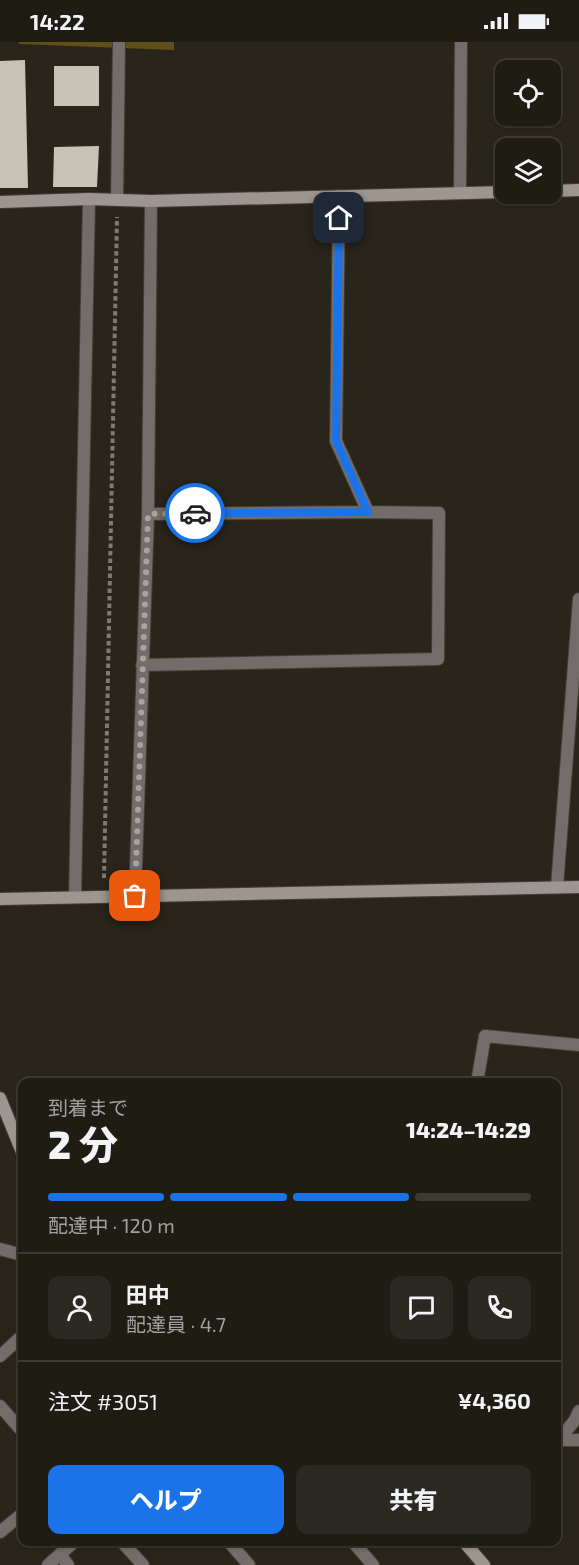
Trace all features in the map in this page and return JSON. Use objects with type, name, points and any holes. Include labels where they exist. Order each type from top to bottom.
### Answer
[{"type":"street","points":[[117,201],[119,42]]},
{"type":"street","points":[[460,193],[461,42]]},
{"type":"street","points":[[561,191],[579,190]]},
{"type":"street","points":[[0,202],[89,199],[151,201],[495,192]]},
{"type":"street","points":[[339,196],[336,441],[368,512]]},
{"type":"street","points":[[75,897],[89,199]]},
{"type":"street","points":[[135,896],[148,514],[151,201]]},
{"type":"street","points":[[142,665],[438,659],[438,513],[148,514]]},
{"type":"street","points":[[557,887],[579,600]]},
{"type":"street","points":[[0,899],[579,887]]},
{"type":"street","points":[[478,1078],[485,1036],[579,1046]]},
{"type":"street","points":[[0,1098],[18,1142]]},
{"type":"street","points":[[0,1249],[18,1254]]},
{"type":"street","points":[[0,1356],[18,1340]]},
{"type":"street","points":[[0,1406],[18,1426]]},
{"type":"street","points":[[561,1439],[579,1411]]},
{"type":"street","points":[[561,1442],[579,1440]]},
{"type":"street","points":[[0,1532],[18,1517]]},
{"type":"street","points":[[48,1565],[69,1546]]},
{"type":"street","points":[[126,1546],[143,1565]]},
{"type":"street","points":[[232,1546],[249,1565]]},
{"type":"street","points":[[356,1546],[373,1565]]},
{"type":"street","points":[[467,1546],[484,1565]]},
{"type":"street","points":[[60,1554],[68,1565]]},
{"type":"path","points":[[104,897],[117,201]]},
{"type":"shaded area","points":[[19,42],[174,42],[174,50],[19,44]]},
{"type":"building","points":[[25,60],[28,188],[0,188],[0,61]]},
{"type":"building","points":[[54,66],[99,66],[99,106],[54,106]]},
{"type":"building","points":[[99,146],[97,187],[53,187],[54,147]]},
{"type":"way so far","points":[[135,896],[148,514],[195,513]]},
{"type":"route","points":[[195,513],[368,512],[336,441],[339,218]]}]
